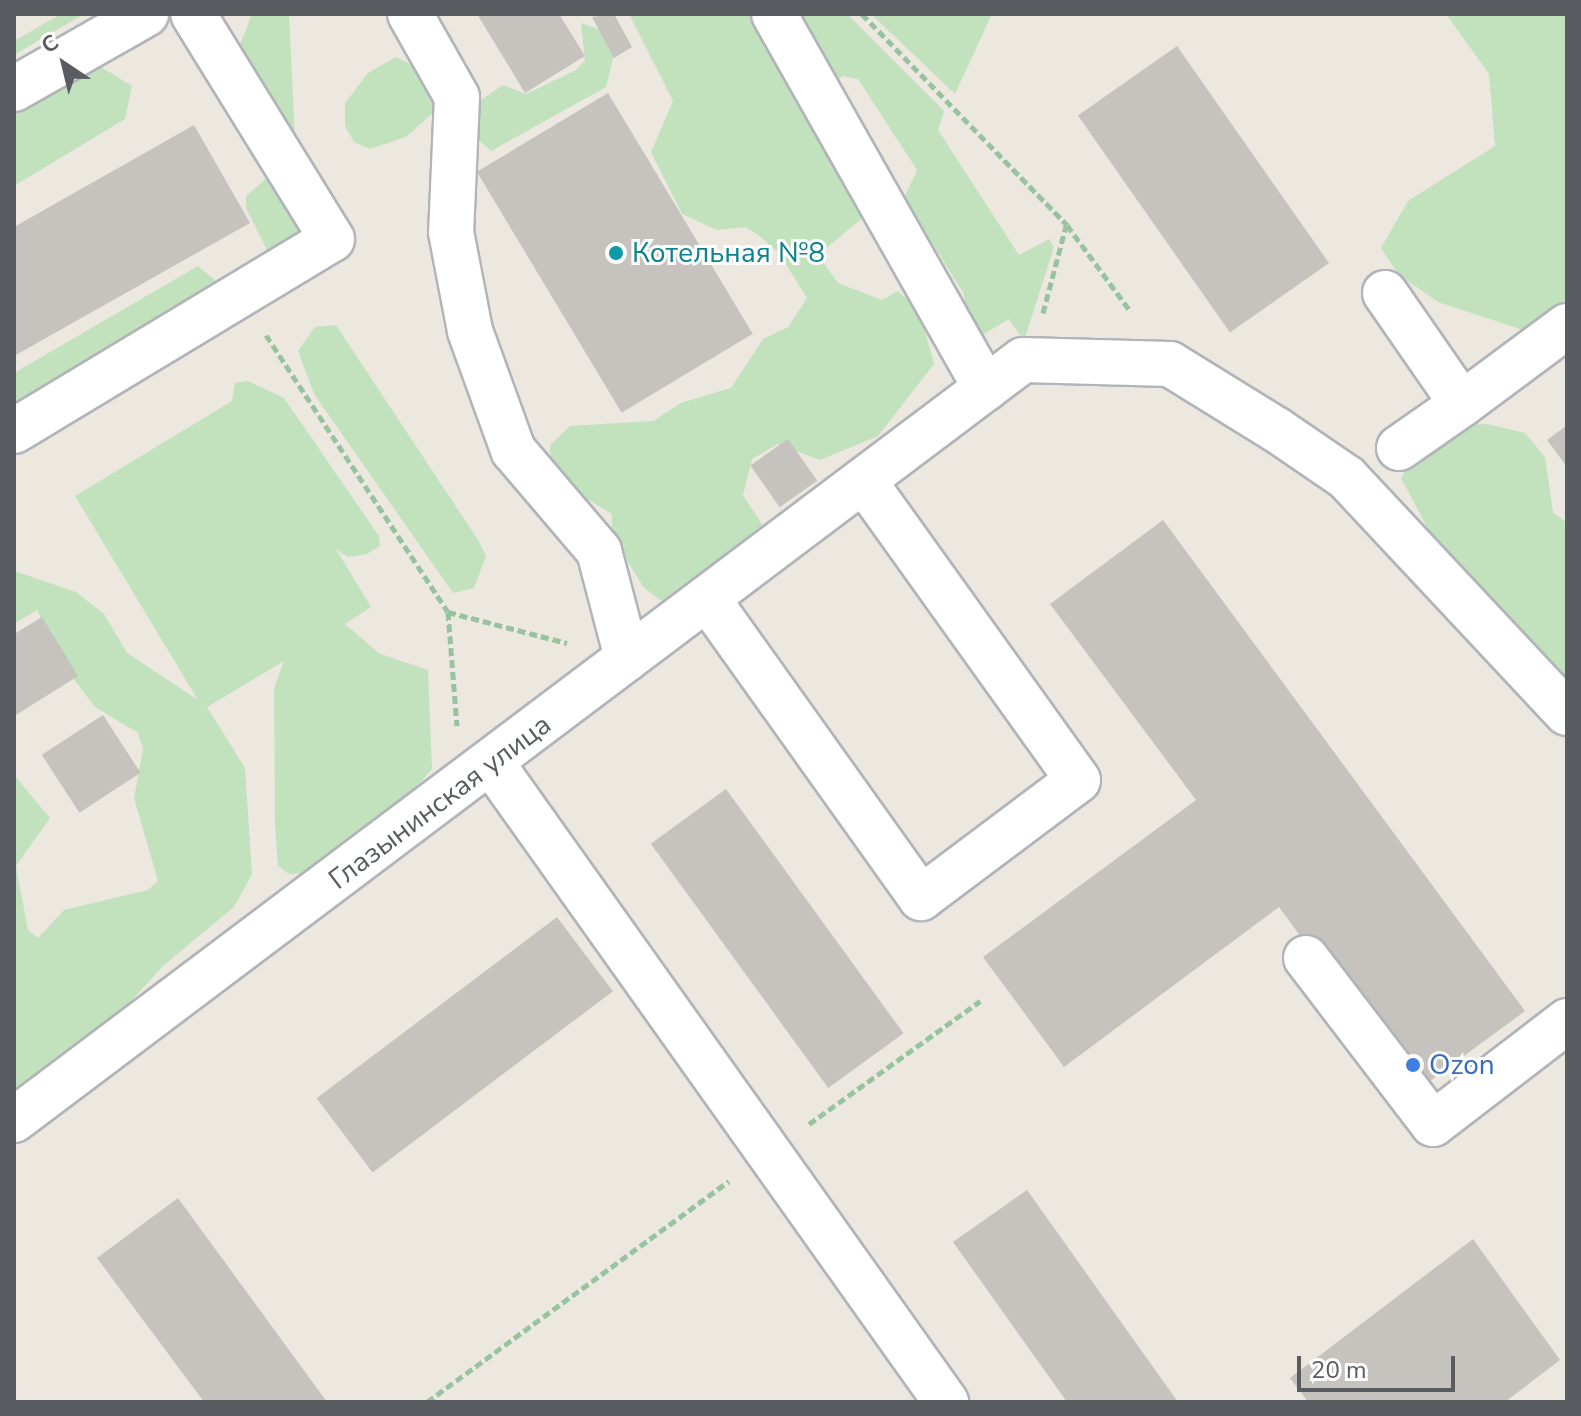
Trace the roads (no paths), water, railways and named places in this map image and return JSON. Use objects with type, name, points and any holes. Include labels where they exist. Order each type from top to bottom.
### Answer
[{"type":"street","points":[[14,89],[146,14]]},
{"type":"street","points":[[14,431],[241,297],[332,239],[193,14]]},
{"type":"street","points":[[410,14],[457,97],[451,232],[470,331],[513,450],[599,551],[627,658]]},
{"type":"street","points":[[774,14],[986,388]]},
{"type":"street","points":[[1385,293],[1462,404]]},
{"type":"street","points":[[1399,448],[1567,326]]},
{"type":"street","name":"Глазынинская улица","points":[[14,1120],[478,776],[627,658],[709,601],[1023,360],[1170,364],[1347,478],[1567,713]]},
{"type":"street","points":[[709,601],[921,898],[1078,780],[864,481]]},
{"type":"street","points":[[478,776],[770,1152],[946,1402]]},
{"type":"street","points":[[1306,958],[1433,1124],[1567,1021]]},
{"type":"place","name":"Котельная №8","points":[[616,253]]},
{"type":"place","name":"Ozon","points":[[1413,1065]]}]
